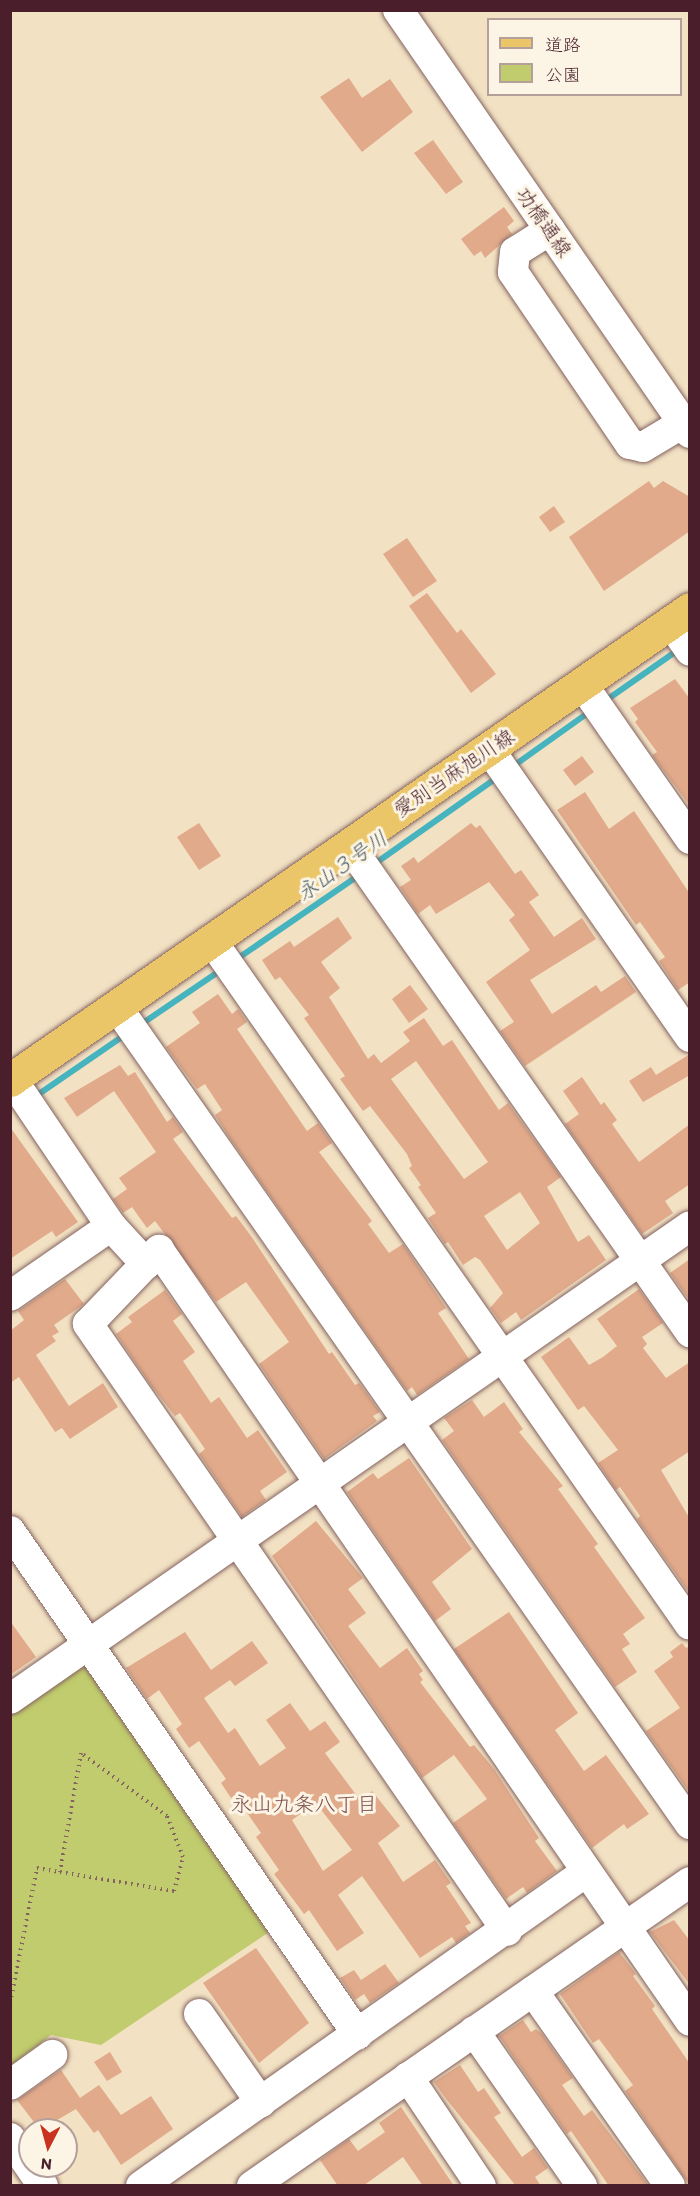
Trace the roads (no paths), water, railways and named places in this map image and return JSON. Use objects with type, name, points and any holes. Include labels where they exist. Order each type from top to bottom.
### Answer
[{"type":"main road","name":"愛別当麻旭川線","points":[[20,1090],[127,1022],[359,860],[500,766],[682,629]]},
{"type":"street","name":"功橋通線","points":[[398,10],[686,428]]},
{"type":"street","points":[[550,230],[515,252],[513,272],[630,444],[643,447],[686,428]]},
{"type":"street","points":[[592,699],[690,839]]},
{"type":"street","points":[[500,766],[690,1037]]},
{"type":"street","points":[[359,860],[690,1332]]},
{"type":"street","points":[[222,955],[690,1625]]},
{"type":"street","points":[[127,1022],[690,1824]]},
{"type":"street","points":[[20,1090],[111,1226],[146,1263]]},
{"type":"street","points":[[10,1296],[111,1226]]},
{"type":"street","points":[[10,1699],[409,1424],[690,1226]]},
{"type":"street","points":[[507,1931],[88,1324],[159,1250],[690,2021]]},
{"type":"street","points":[[10,1531],[90,1643],[358,2035]]},
{"type":"street","points":[[141,2186],[507,1931],[586,1872]]},
{"type":"street","points":[[255,2185],[690,1882]]},
{"type":"street","points":[[533,1990],[670,2186]]},
{"type":"street","points":[[199,2014],[261,2103]]},
{"type":"street","points":[[474,2031],[582,2186]]},
{"type":"street","points":[[10,2085],[52,2055]]},
{"type":"street","points":[[408,2077],[481,2186]]},
{"type":"street","points":[[10,2138],[43,2186]]},
{"type":"waterway","name":"永山３号川","points":[[605,701],[678,650]]},
{"type":"waterway","name":"永山３号川","points":[[512,767],[592,710]]},
{"type":"waterway","name":"永山３号川","points":[[373,865],[499,776]]},
{"type":"waterway","name":"永山３号川","points":[[234,961],[359,875]]},
{"type":"waterway","name":"永山３号川","points":[[140,1025],[221,970]]},
{"type":"waterway","name":"永山３号川","points":[[33,1098],[126,1034]]},
{"type":"district","name":"永山九条八丁目","points":[[304,1804]]}]
